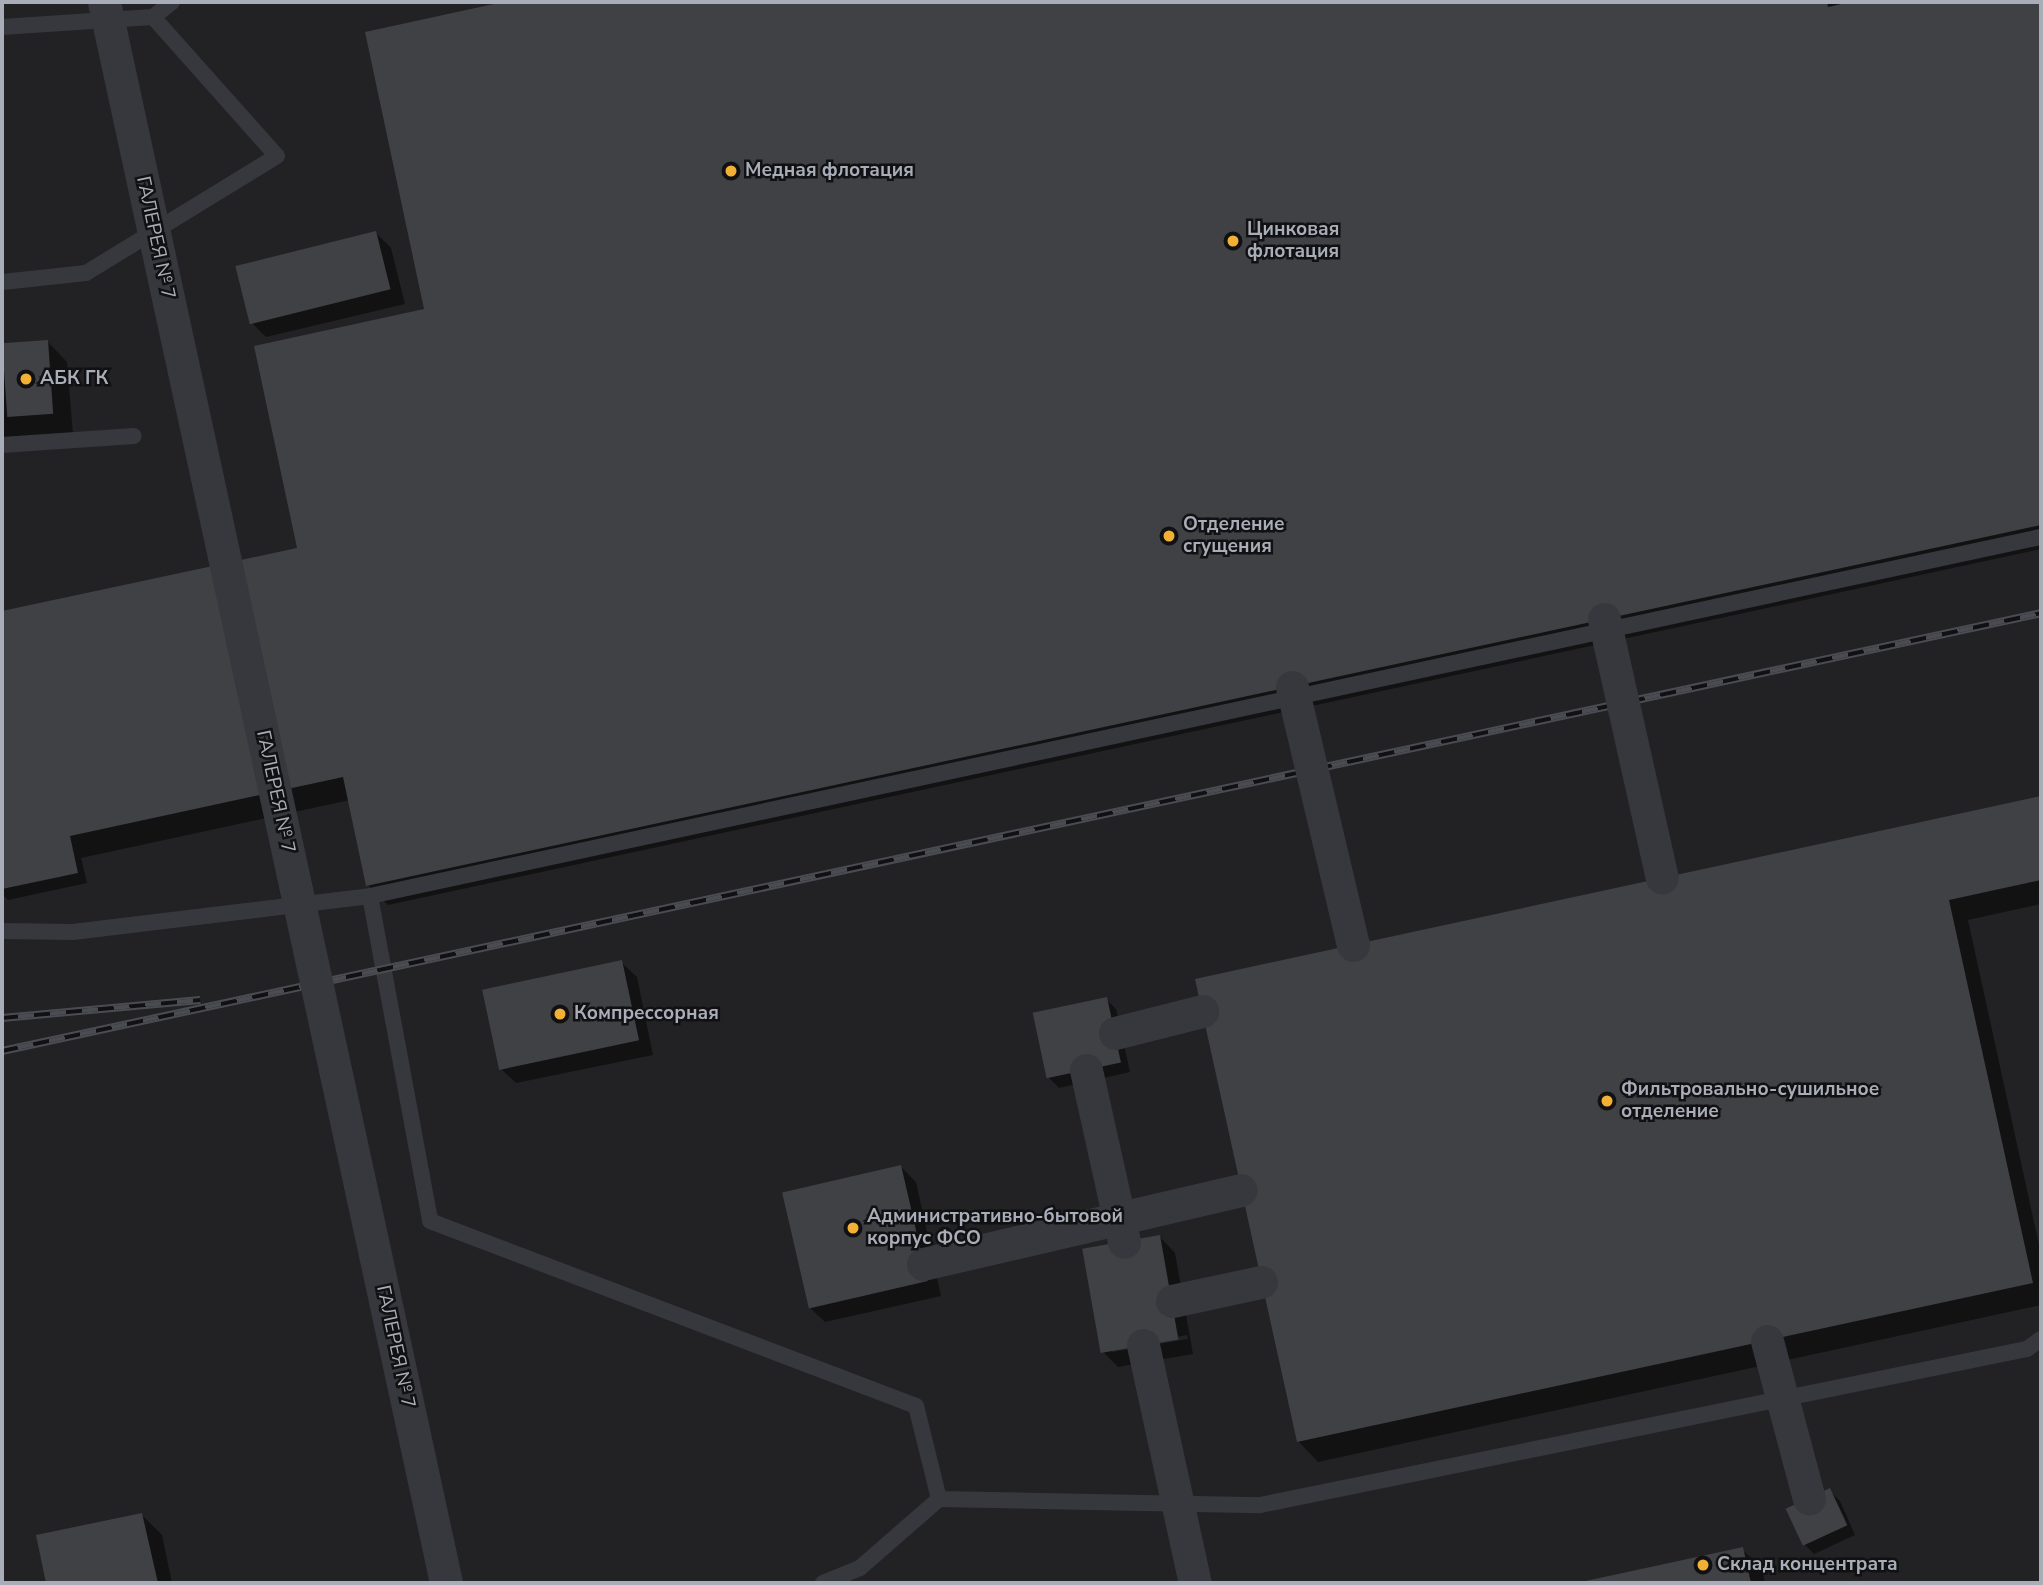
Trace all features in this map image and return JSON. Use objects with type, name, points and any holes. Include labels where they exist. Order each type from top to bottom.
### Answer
[{"type":"street","name":"ГАЛЕРЕЯ № 7","points":[[104,2],[446,1583]]},
{"type":"street","points":[[1604,619],[1662,878]]},
{"type":"street","points":[[1292,687],[1353,945]]},
{"type":"street","points":[[1115,1033],[1202,1011]]},
{"type":"street","points":[[1086,1070],[1124,1242]]},
{"type":"street","points":[[923,1264],[1241,1191]]},
{"type":"street","points":[[1172,1301],[1261,1282]]},
{"type":"street","points":[[1767,1341],[1809,1499]]},
{"type":"street","points":[[1143,1345],[1195,1583]]},
{"type":"lane","points":[[2,27],[153,16],[172,2]]},
{"type":"lane","points":[[2,282],[86,273],[277,156],[153,16]]},
{"type":"lane","points":[[2,445],[134,436]]},
{"type":"lane","points":[[2,931],[73,932],[370,896],[2041,537]]},
{"type":"lane","points":[[370,896],[430,1221],[916,1406],[939,1499]]},
{"type":"lane","points":[[823,1583],[860,1568],[939,1499],[1260,1505],[2027,1349],[2041,1339]]},
{"type":"shaded area","points":[[2,2],[2041,2],[2041,1583],[2,1583]]},
{"type":"building","points":[[503,2],[1827,2],[1828,7],[1850,2],[2041,2],[2041,525],[366,886],[343,777],[70,836],[78,873],[2,889],[2,611],[297,548],[254,346],[424,309],[365,32]]},
{"type":"building","points":[[376,231],[391,289],[250,324],[235,266]]},
{"type":"building","name":"АБК ГК","points":[[48,340],[53,414],[7,417],[2,343]]},
{"type":"building","name":"Фильтровально-сушильное отделение","points":[[2041,796],[2041,880],[1949,900],[2033,1283],[1297,1442],[1195,979]]},
{"type":"building","name":"Компрессорная","points":[[622,960],[639,1040],[499,1070],[482,990]]},
{"type":"building","points":[[1107,997],[1121,1063],[1047,1078],[1033,1013]]},
{"type":"building","name":"Административно-бытовой корпус ФСО","points":[[901,1165],[928,1281],[809,1308],[782,1192]]},
{"type":"building","points":[[1160,1235],[1178,1339],[1101,1353],[1082,1249]]},
{"type":"building","points":[[1830,1488],[1847,1525],[1803,1546],[1786,1509]]},
{"type":"building","points":[[142,1513],[158,1583],[46,1583],[36,1535]]},
{"type":"building","name":"Склад концентрата","points":[[1743,1547],[1751,1583],[1581,1583],[1581,1582]]},
{"type":"railway","points":[[2,1051],[2041,613]]},
{"type":"railway","points":[[2,1018],[200,1000]]},
{"type":"place","name":"Медная флотация","points":[[731,171]]},
{"type":"place","name":"Цинковая флотация","points":[[1233,241]]},
{"type":"place","name":"АБК ГК","points":[[26,379]]},
{"type":"place","name":"Отделение сгущения","points":[[1169,536]]},
{"type":"place","name":"Компрессорная","points":[[560,1014]]},
{"type":"place","name":"Фильтровально-сушильное отделение","points":[[1607,1101]]},
{"type":"place","name":"Административно-бытовой корпус ФСО","points":[[853,1228]]},
{"type":"place","name":"Склад концентрата","points":[[1703,1565]]}]
